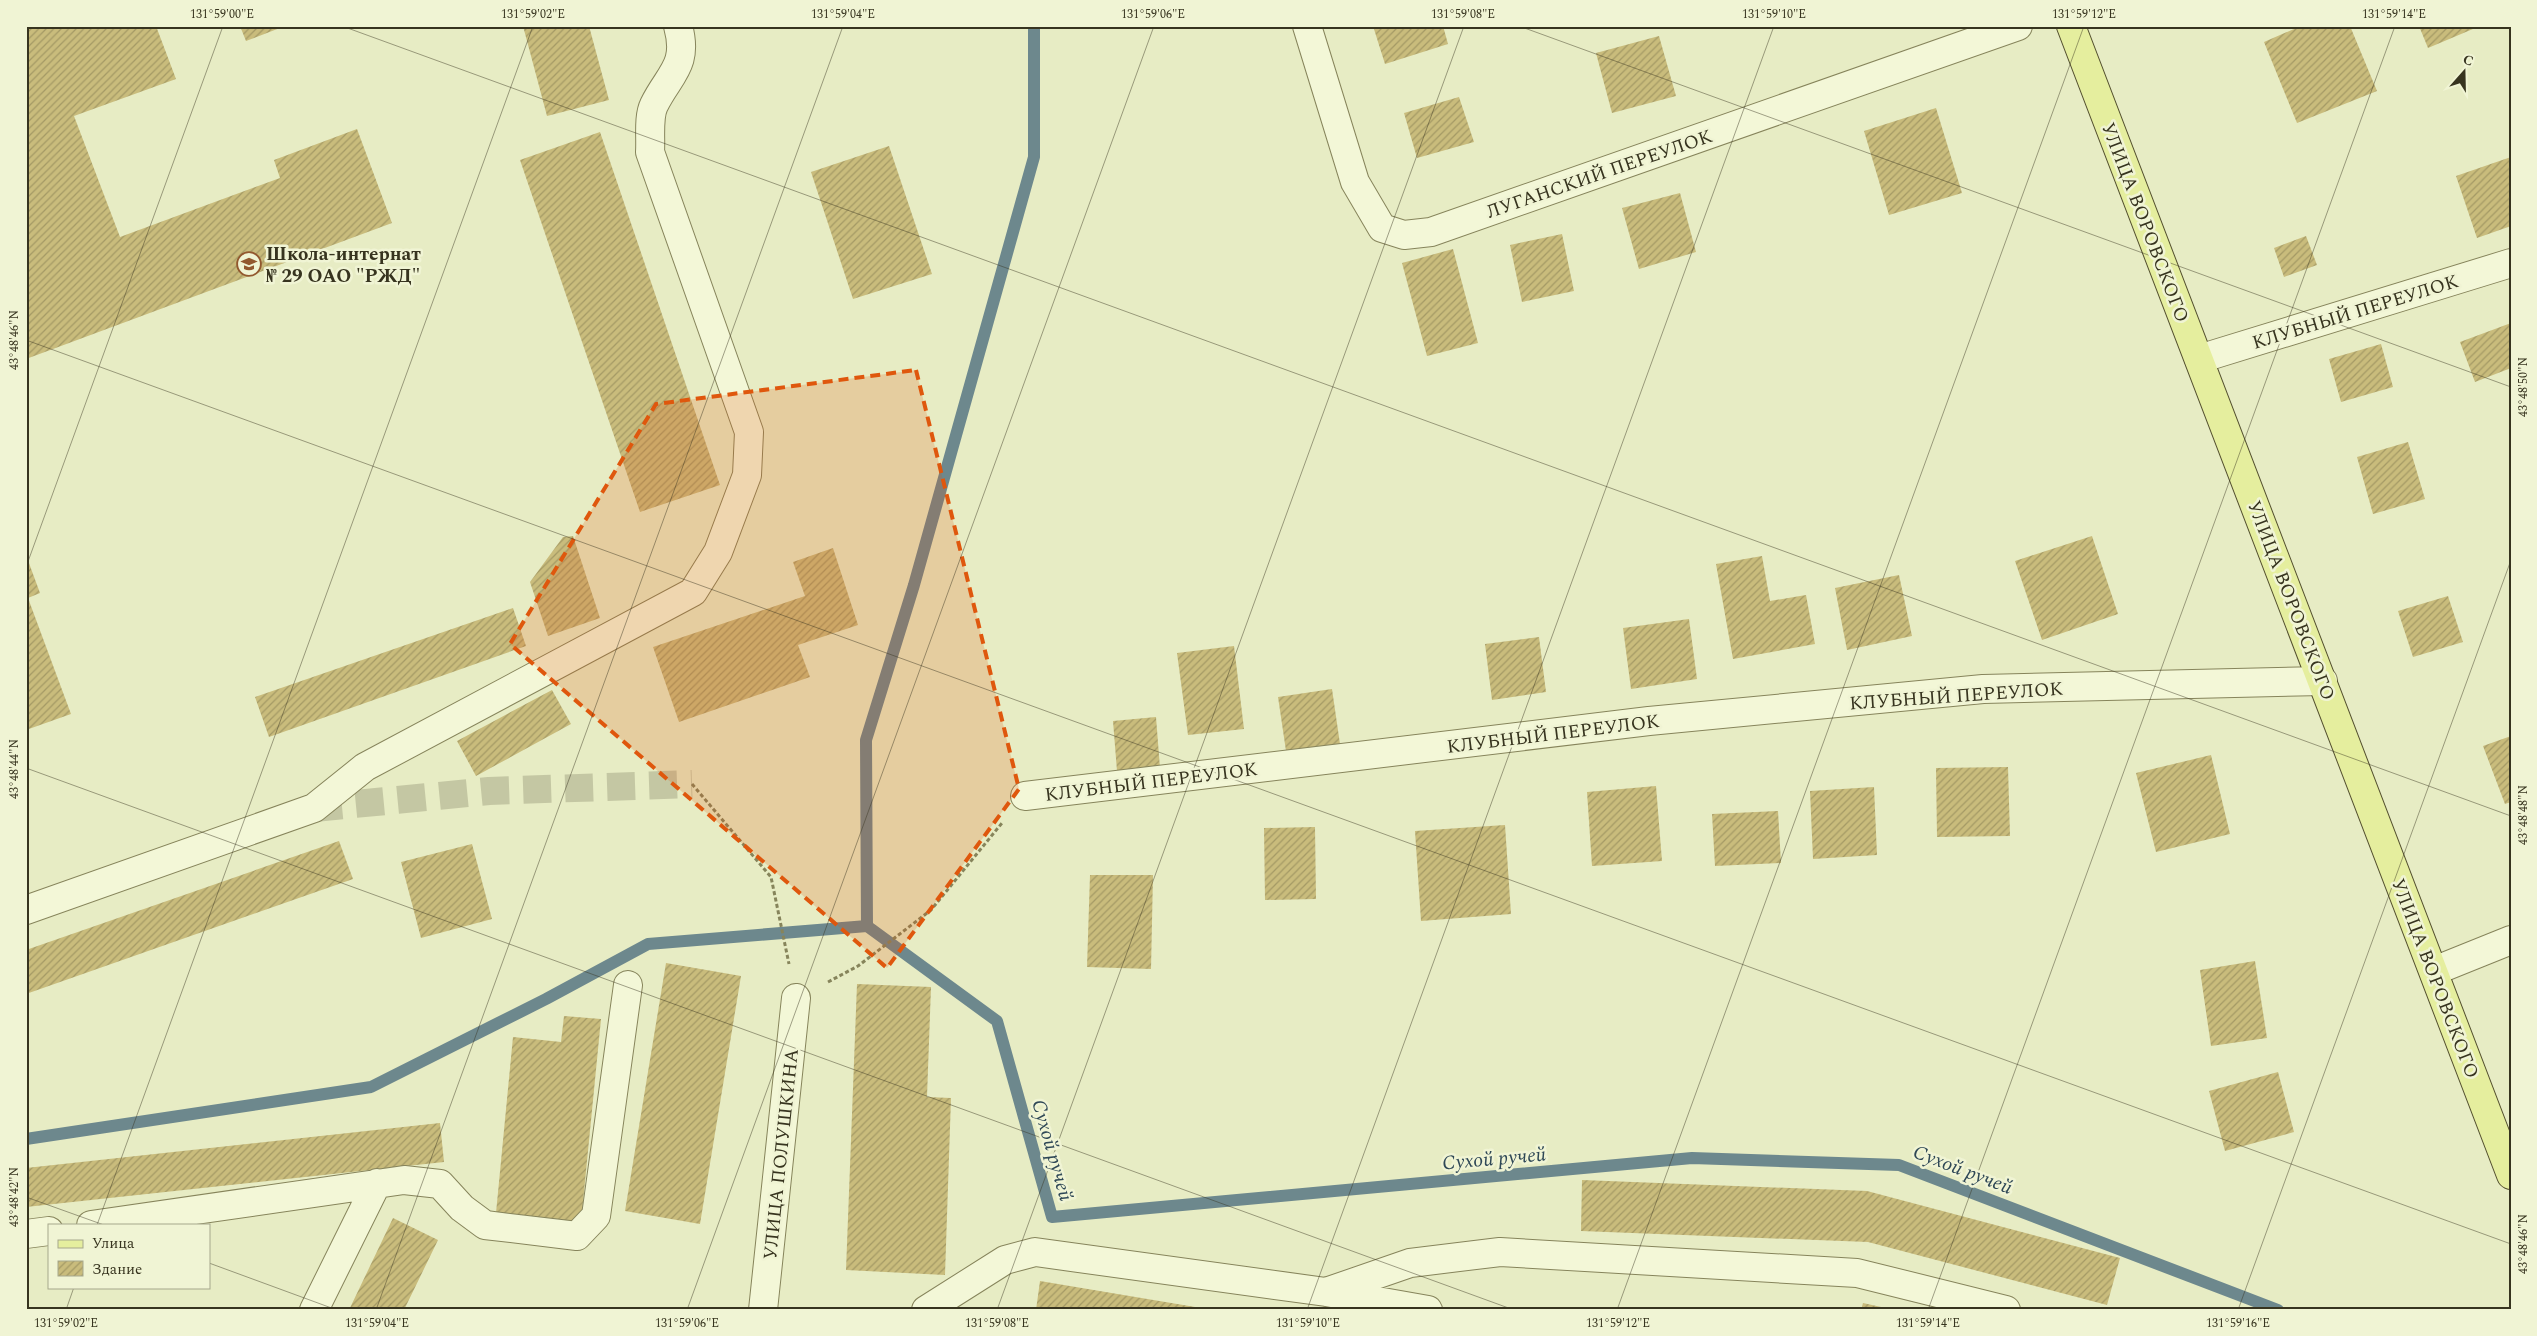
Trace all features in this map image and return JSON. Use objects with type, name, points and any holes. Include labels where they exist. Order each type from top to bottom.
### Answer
[{"type":"main road","name":"УЛИЦА ВОРОВСКОГО","points":[[2070,26],[2511,1175]]},
{"type":"street","points":[[26,910],[314,808],[365,767],[693,592],[718,552],[747,475],[749,432],[650,152],[653,106],[679,67],[682,39],[678,26]]},
{"type":"street","name":"ЛУГАНСКИЙ ПЕРЕУЛОК","points":[[1307,26],[1355,182],[1382,228],[1404,235],[1431,232],[2018,26]]},
{"type":"street","name":"КЛУБНЫЙ ПЕРЕУЛОК","points":[[2199,359],[2511,263]]},
{"type":"street","name":"КЛУБНЫЙ ПЕРЕУЛОК","points":[[1025,796],[1649,721],[1984,689],[2323,681]]},
{"type":"street","points":[[2434,972],[2511,940]]},
{"type":"street","points":[[98,1224],[404,1180],[440,1184],[462,1208],[486,1225],[577,1236],[596,1216],[628,985]]},
{"type":"street","name":"УЛИЦА ПОЛУШКИНА","points":[[763,1310],[796,998]]},
{"type":"street","points":[[314,1310],[378,1183]]},
{"type":"street","points":[[26,1234],[48,1231]]},
{"type":"street","points":[[926,1310],[1005,1260],[1035,1252],[1326,1292],[1428,1310]]},
{"type":"street","points":[[1326,1292],[1410,1263],[1500,1252],[1857,1273],[2006,1310]]},
{"type":"path","points":[[692,784],[771,877],[796,998]]},
{"type":"path","name":"КЛУБНЫЙ ПЕРЕУЛОК","points":[[858,966],[931,910],[1025,796]]},
{"type":"highlighted area","points":[[916,370],[1019,789],[887,968],[510,644],[656,404]]},
{"type":"building","points":[[26,26],[156,26],[176,79],[74,116],[120,237],[280,178],[274,160],[357,129],[392,223],[26,359]]},
{"type":"building","points":[[240,26],[285,26],[246,41]]},
{"type":"building","points":[[523,26],[589,26],[609,100],[547,116]]},
{"type":"building","points":[[1373,26],[1443,26],[1448,44],[1385,64]]},
{"type":"building","points":[[2301,26],[2350,26],[2377,91],[2297,123],[2264,42]]},
{"type":"building","points":[[2419,26],[2480,26],[2428,48]]},
{"type":"building","points":[[1659,36],[1676,96],[1612,113],[1596,53]]},
{"type":"building","points":[[1459,97],[1474,142],[1417,158],[1404,113]]},
{"type":"building","points":[[1936,108],[1962,193],[1889,215],[1864,131]]},
{"type":"building","points":[[600,132],[720,485],[640,512],[520,160]]},
{"type":"building","points":[[889,146],[932,274],[853,299],[811,172]]},
{"type":"building","points":[[2511,157],[2511,226],[2477,238],[2456,176]]},
{"type":"building","points":[[1680,193],[1696,252],[1639,269],[1622,208]]},
{"type":"building","points":[[1562,234],[1574,291],[1522,302],[1510,245]]},
{"type":"building","points":[[2306,236],[2317,265],[2284,277],[2274,248]]},
{"type":"building","points":[[1453,249],[1478,343],[1427,356],[1402,263]]},
{"type":"building","points":[[2511,323],[2511,368],[2475,382],[2460,342]]},
{"type":"building","points":[[2381,344],[2393,387],[2341,402],[2329,359]]},
{"type":"building","points":[[2408,442],[2425,499],[2373,514],[2357,457]]},
{"type":"building","points":[[573,536],[600,618],[548,636],[530,582],[563,537]]},
{"type":"building","points":[[2092,536],[2118,614],[2042,640],[2015,561]]},
{"type":"building","points":[[833,548],[858,625],[798,645],[810,677],[679,722],[653,647],[805,596],[793,562]]},
{"type":"building","points":[[26,555],[40,593],[28,598],[71,714],[26,730]]},
{"type":"building","points":[[1762,556],[1770,601],[1806,595],[1815,644],[1733,659],[1716,564]]},
{"type":"building","points":[[1899,575],[1912,636],[1847,650],[1835,588]]},
{"type":"building","points":[[2448,596],[2463,642],[2413,657],[2398,611]]},
{"type":"building","points":[[513,608],[526,646],[269,737],[255,697]]},
{"type":"building","points":[[1689,619],[1697,679],[1631,689],[1623,628]]},
{"type":"building","points":[[1539,637],[1546,692],[1492,700],[1485,644]]},
{"type":"building","points":[[1234,646],[1244,729],[1188,735],[1177,653]]},
{"type":"building","points":[[1332,689],[1340,744],[1286,751],[1278,697]]},
{"type":"building","points":[[552,690],[571,724],[476,776],[457,741]]},
{"type":"building","points":[[1156,717],[1160,768],[1117,771],[1113,721]]},
{"type":"building","points":[[2511,736],[2511,802],[2505,804],[2483,746]]},
{"type":"building","points":[[2211,755],[2230,834],[2156,852],[2136,773]]},
{"type":"building","points":[[2008,767],[2010,836],[1937,837],[1936,768]]},
{"type":"building","points":[[1656,786],[1662,861],[1592,866],[1587,792]]},
{"type":"building","points":[[1874,787],[1877,855],[1813,859],[1810,791]]},
{"type":"building","points":[[1778,811],[1781,863],[1715,866],[1712,814]]},
{"type":"building","points":[[1505,825],[1511,914],[1421,921],[1415,831]]},
{"type":"building","points":[[1315,827],[1316,899],[1265,900],[1264,828]]},
{"type":"building","points":[[339,841],[353,879],[26,994],[26,950]]},
{"type":"building","points":[[472,844],[492,919],[421,938],[401,862]]},
{"type":"building","points":[[1090,875],[1153,875],[1151,969],[1087,967]]},
{"type":"building","points":[[2255,961],[2267,1038],[2211,1046],[2200,970]]},
{"type":"building","points":[[666,963],[741,976],[700,1224],[625,1211]]},
{"type":"building","points":[[857,984],[931,987],[927,1097],[951,1098],[945,1275],[846,1270]]},
{"type":"building","points":[[564,1016],[601,1019],[581,1222],[496,1213],[513,1037],[561,1042]]},
{"type":"building","points":[[2278,1072],[2294,1132],[2225,1151],[2209,1091]]},
{"type":"building","points":[[440,1123],[444,1162],[26,1207],[26,1168]]},
{"type":"building","points":[[1582,1180],[1867,1191],[2120,1258],[2107,1305],[1868,1242],[1581,1231]]},
{"type":"building","points":[[393,1218],[438,1240],[404,1310],[349,1310]]},
{"type":"building","points":[[1040,1281],[1207,1309],[1207,1310],[1036,1310]]},
{"type":"building","points":[[1863,1303],[1890,1309],[1890,1310],[1861,1310]]},
{"type":"waterway","points":[[26,1139],[371,1087],[546,999],[648,944],[867,926],[866,740],[914,585],[1034,157],[1034,26]]},
{"type":"waterway","name":"Сухой ручей","points":[[867,926],[997,1021],[1052,1217],[1692,1158],[1899,1165],[2278,1310]]},
{"type":"tunnel","points":[[314,808],[489,791],[692,784]]},
{"type":"place","name":"Школа-интернат № 29 ОАО \"РЖД\"","points":[[249,264]]}]
